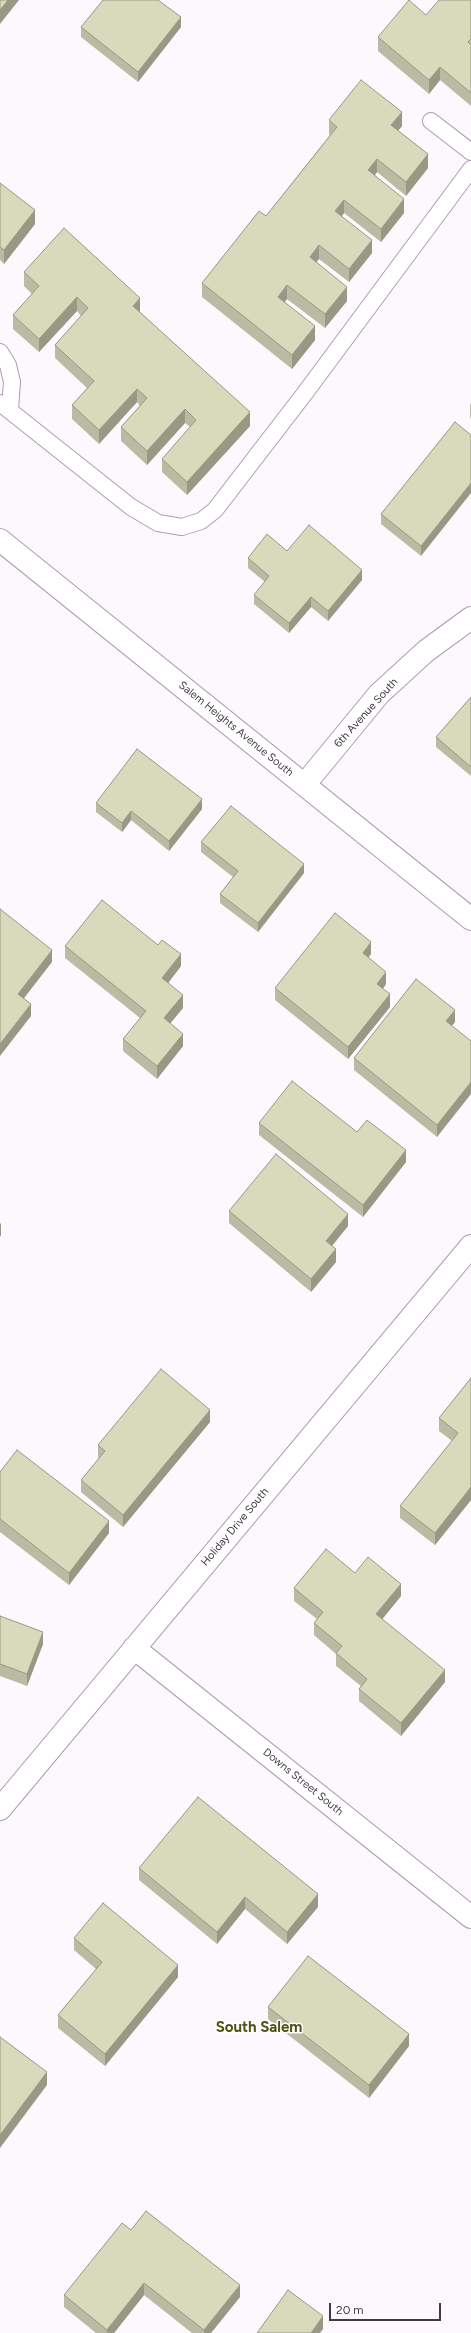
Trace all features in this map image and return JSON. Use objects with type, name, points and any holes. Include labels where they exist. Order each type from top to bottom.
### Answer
[{"type":"street","name":"Salem Heights Avenue South","points":[[0,540],[471,919]]},
{"type":"street","name":"6th Avenue South","points":[[305,784],[379,694],[426,651],[471,618]]},
{"type":"street","name":"Holiday Drive South","points":[[0,1809],[471,1246]]},
{"type":"street","name":"Downs Street South","points":[[134,1648],[471,1917]]},
{"type":"lane","points":[[431,121],[471,152]]},
{"type":"lane","points":[[0,352],[8,365],[12,382],[5,406],[39,435],[131,507],[158,524],[182,527],[200,521],[215,510],[305,393],[471,169]]},
{"type":"building","points":[[0,0],[8,0],[0,10]]},
{"type":"building","points":[[103,0],[158,0],[181,17],[138,72],[81,27]]},
{"type":"building","points":[[409,0],[426,15],[439,0],[471,0],[471,39],[468,42],[471,45],[471,93],[440,67],[429,80],[378,37]]},
{"type":"building","points":[[361,80],[402,112],[391,125],[428,154],[406,182],[377,159],[368,170],[404,199],[381,229],[344,200],[335,211],[372,240],[349,269],[319,245],[310,257],[347,287],[325,314],[287,285],[278,297],[315,326],[292,355],[202,283],[259,211],[266,216],[337,127],[329,120]]},
{"type":"building","points":[[0,183],[35,210],[4,250],[0,247]]},
{"type":"building","points":[[64,228],[140,298],[133,306],[250,412],[187,482],[162,459],[196,420],[185,409],[147,451],[121,427],[147,398],[137,389],[99,430],[72,405],[94,381],[55,345],[88,308],[77,297],[39,339],[13,315],[39,286],[24,272]]},
{"type":"building","points":[[455,422],[471,435],[471,483],[421,546],[381,514]]},
{"type":"building","points":[[309,525],[362,570],[328,611],[311,597],[289,623],[254,595],[269,576],[248,558],[267,534],[287,551]]},
{"type":"building","points":[[471,697],[471,767],[436,737]]},
{"type":"building","points":[[137,749],[202,799],[169,841],[131,811],[122,823],[96,803]]},
{"type":"building","points":[[231,806],[304,864],[258,923],[220,894],[238,871],[201,842]]},
{"type":"building","points":[[102,900],[158,945],[162,940],[181,954],[162,978],[183,995],[164,1018],[183,1034],[157,1066],[123,1039],[146,1011],[65,946]]},
{"type":"building","points":[[0,909],[52,950],[18,994],[31,1004],[0,1044]]},
{"type":"building","points":[[335,913],[371,942],[363,953],[386,972],[377,984],[390,994],[348,1047],[275,988]]},
{"type":"building","points":[[416,979],[455,1010],[446,1021],[471,1041],[471,1082],[437,1125],[354,1058]]},
{"type":"building","points":[[292,1081],[357,1132],[367,1120],[406,1150],[363,1205],[259,1123]]},
{"type":"building","points":[[276,1154],[348,1214],[326,1241],[336,1249],[311,1279],[229,1211]]},
{"type":"building","points":[[161,1369],[210,1410],[123,1515],[81,1480],[105,1451],[98,1445]]},
{"type":"building","points":[[471,1378],[471,1487],[435,1533],[400,1506],[458,1433],[439,1418]]},
{"type":"building","points":[[17,1450],[109,1521],[69,1573],[0,1519],[0,1472]]},
{"type":"building","points":[[326,1549],[355,1573],[368,1557],[401,1584],[376,1614],[445,1670],[401,1723],[359,1689],[367,1679],[336,1653],[342,1646],[314,1623],[323,1612],[294,1588]]},
{"type":"building","points":[[0,1616],[43,1632],[27,1674],[0,1664]]},
{"type":"building","points":[[198,1797],[318,1894],[287,1932],[245,1897],[217,1932],[139,1868]]},
{"type":"building","points":[[103,1903],[178,1965],[105,2054],[58,2015],[102,1962],[74,1938]]},
{"type":"building","points":[[308,1956],[409,2034],[369,2085],[268,2007]]},
{"type":"building","points":[[0,2037],[47,2072],[0,2135]]},
{"type":"building","points":[[146,2211],[240,2285],[204,2330],[144,2283],[107,2330],[64,2295],[122,2223],[131,2230]]},
{"type":"building","points":[[288,2290],[323,2316],[311,2333],[257,2333]]},
{"type":"district","name":"South Salem","points":[[259,2028]]}]
